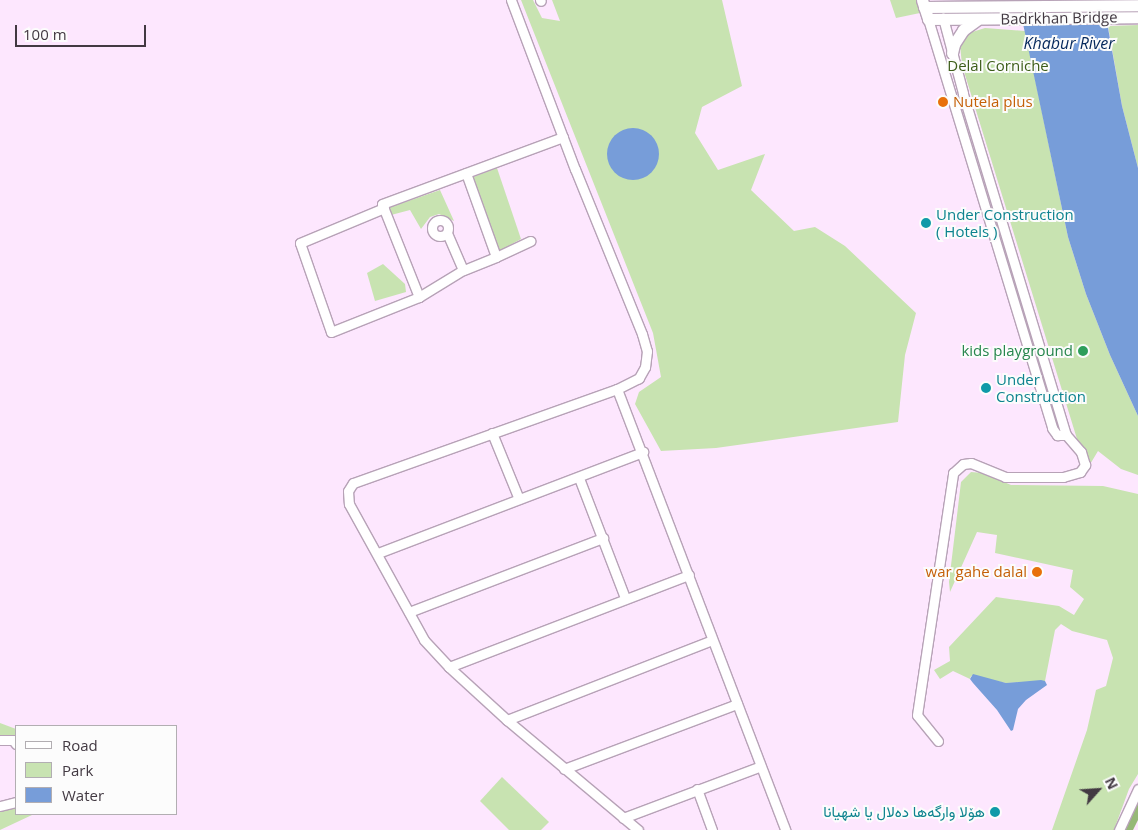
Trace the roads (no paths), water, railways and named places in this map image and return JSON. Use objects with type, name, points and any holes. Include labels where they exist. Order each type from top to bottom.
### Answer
[{"type":"main road","points":[[938,3],[943,18]]},
{"type":"main road","name":"Badrkhan Bridge","points":[[923,4],[1136,8]]},
{"type":"main road","points":[[923,4],[928,19]]},
{"type":"main road","name":"Badrkhan Bridge","points":[[928,19],[981,20],[1136,8]]},
{"type":"main road","points":[[952,53],[957,37],[963,30],[981,20]]},
{"type":"street","points":[[511,0],[563,137],[642,334],[647,351],[646,367],[639,378],[617,389],[353,483],[348,492],[349,504],[424,640],[449,667],[507,720],[638,830]]},
{"type":"street","points":[[938,741],[917,715],[953,473],[963,464],[971,463],[1005,477],[1072,476],[1080,472],[1084,465],[1084,457],[1066,435],[963,93],[943,18]]},
{"type":"street","points":[[928,19],[1052,428],[1057,435],[1066,435]]},
{"type":"street","points":[[950,96],[963,93]]},
{"type":"street","points":[[419,297],[382,204],[563,137]]},
{"type":"street","points":[[466,173],[496,257]]},
{"type":"street","points":[[384,208],[300,244],[330,332],[419,297],[463,270],[531,241]]},
{"type":"street","points":[[447,232],[463,270]]},
{"type":"street","points":[[617,389],[643,452],[712,640],[786,830]]},
{"type":"street","points":[[492,433],[519,499]]},
{"type":"street","points":[[378,554],[643,452]]},
{"type":"street","points":[[579,478],[625,598]]},
{"type":"street","points":[[409,612],[603,538]]},
{"type":"street","points":[[449,667],[625,598],[689,576]]},
{"type":"street","points":[[507,720],[712,640]]},
{"type":"street","points":[[564,769],[737,704]]},
{"type":"street","points":[[0,740],[15,742]]},
{"type":"street","points":[[623,818],[761,766]]},
{"type":"street","points":[[697,789],[712,830]]},
{"type":"street","points":[[1119,830],[1138,790]]},
{"type":"street","points":[[0,806],[15,802]]},
{"type":"water","name":"Khabur River","points":[[1018,0],[1103,0],[1122,106],[1138,168],[1138,416],[1110,355],[1086,294],[1068,237]]},
{"type":"water","points":[[633,128],[647,132],[655,140],[659,154],[655,168],[647,176],[633,180],[619,176],[611,168],[607,154],[611,140],[619,132]]},
{"type":"water","points":[[973,674],[1006,683],[1041,680],[1045,681],[1047,685],[1026,700],[1018,709],[1013,730],[1011,731],[997,710],[970,679]]},
{"type":"place","name":"Nutela plus","points":[[943,102]]},
{"type":"place","name":"Under Construction ( Hotels )","points":[[926,223]]},
{"type":"place","name":"kids playground","points":[[1083,351]]},
{"type":"place","name":"Under Construction","points":[[986,388]]},
{"type":"place","name":"war gahe dalal","points":[[1037,572]]},
{"type":"place","name":"هۆلا وارگەها دەلال یا شهیانا","points":[[995,812]]},
{"type":"park label","name":"Delal Corniche","points":[[998,66]]}]
